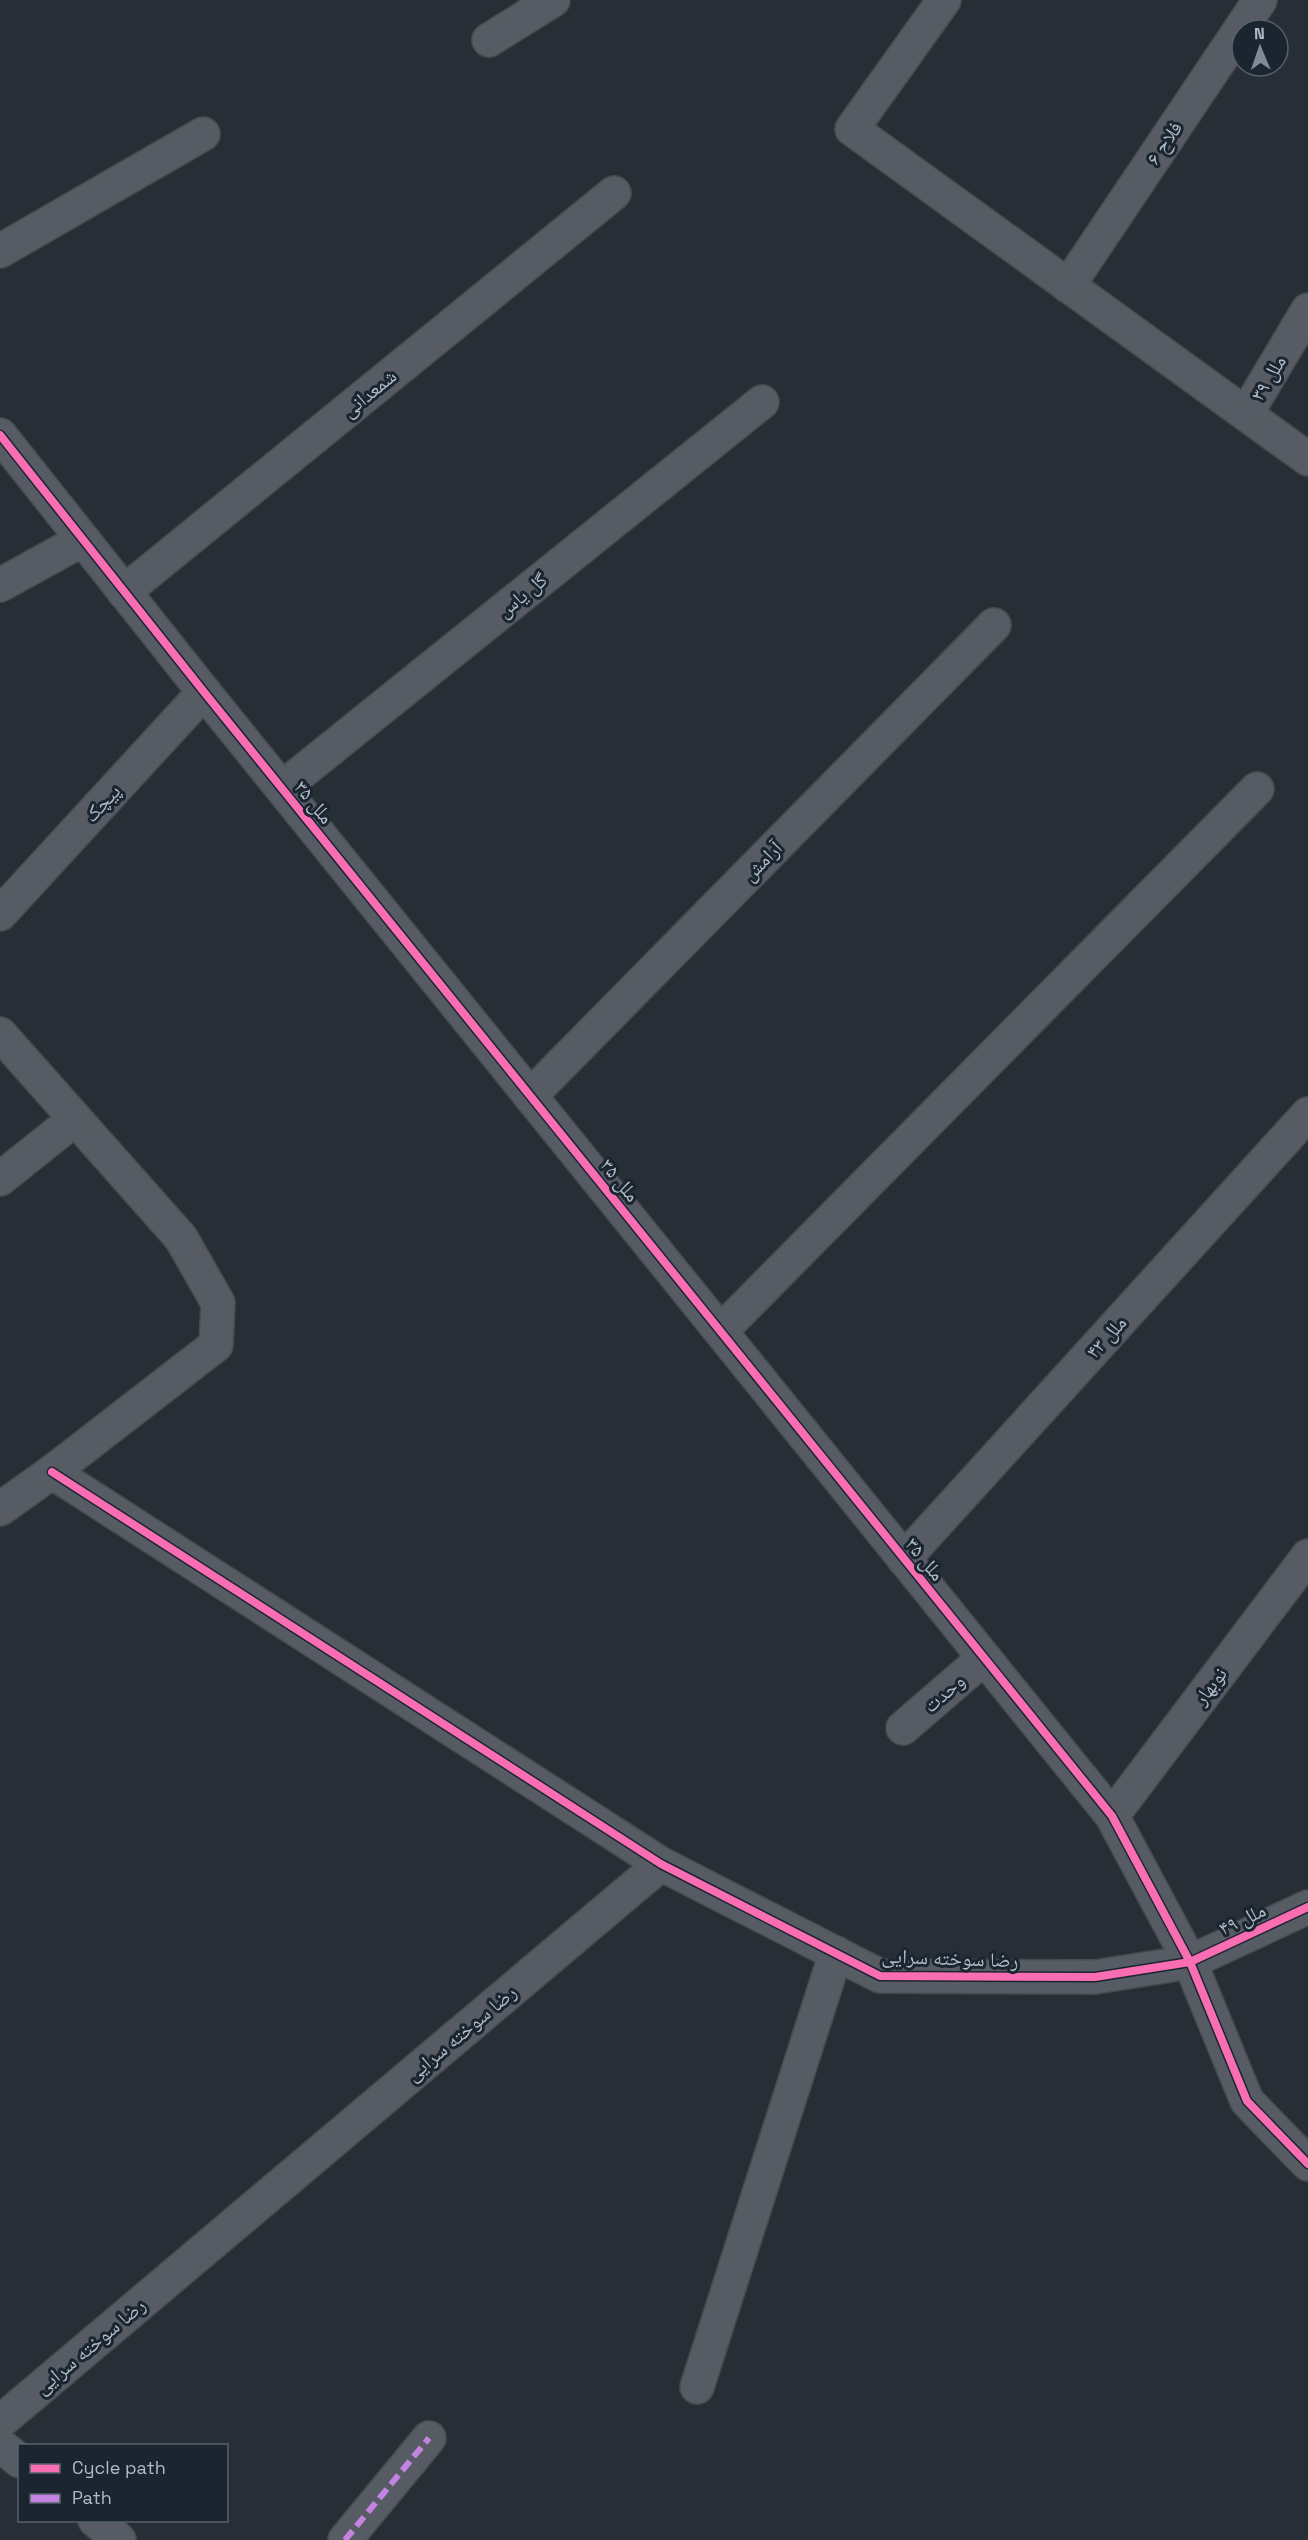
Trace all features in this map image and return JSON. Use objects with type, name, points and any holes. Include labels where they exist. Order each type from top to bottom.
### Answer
[{"type":"street","points":[[489,40],[553,0]]},
{"type":"street","points":[[944,0],[852,129],[1308,459]]},
{"type":"street","name":"فلاح ۶","points":[[1068,286],[1260,0]]},
{"type":"street","points":[[0,251],[203,134]]},
{"type":"street","name":"شمعدانی","points":[[124,592],[614,194]]},
{"type":"street","name":"ملل ۳۹","points":[[1246,414],[1308,310]]},
{"type":"street","name":"گل یاس","points":[[282,788],[762,402]]},
{"type":"street","name":"ملل ۳۵","points":[[0,435],[204,692],[1112,1816],[1190,1962],[1247,2101],[1308,2164]]},
{"type":"street","points":[[0,585],[82,540]]},
{"type":"street","name":"آرامش","points":[[530,1096],[994,625]]},
{"type":"street","name":"پیچک","points":[[0,914],[204,692]]},
{"type":"street","points":[[721,1331],[1257,789]]},
{"type":"street","points":[[0,1034],[181,1239],[218,1303],[216,1344],[52,1472],[0,1509]]},
{"type":"street","name":"ملل ۴۳","points":[[904,1559],[1308,1114]]},
{"type":"street","points":[[0,1179],[75,1119]]},
{"type":"street","points":[[52,1472],[661,1864]]},
{"type":"street","name":"نوبهار","points":[[1112,1816],[1308,1556]]},
{"type":"street","name":"وحدت","points":[[903,1728],[984,1658]]},
{"type":"street","name":"رضا سوخته سرایی","points":[[0,2422],[661,1864],[880,1976],[1095,1977],[1190,1962]]},
{"type":"street","name":"ملل ۴۹","points":[[1190,1962],[1308,1907]]},
{"type":"street","points":[[697,2387],[836,1953]]},
{"type":"street","points":[[345,2540],[429,2439]]},
{"type":"street","points":[[0,2445],[18,2459]]},
{"type":"street","points":[[97,2522],[119,2540]]},
{"type":"marked path","points":[[345,2540],[429,2438]]},
{"type":"cycle path","points":[[0,435],[204,692],[1112,1816],[1190,1962],[1247,2101],[1308,2164]]},
{"type":"cycle path","points":[[52,1472],[661,1864],[880,1976],[1095,1977],[1190,1962],[1308,1907]]}]
